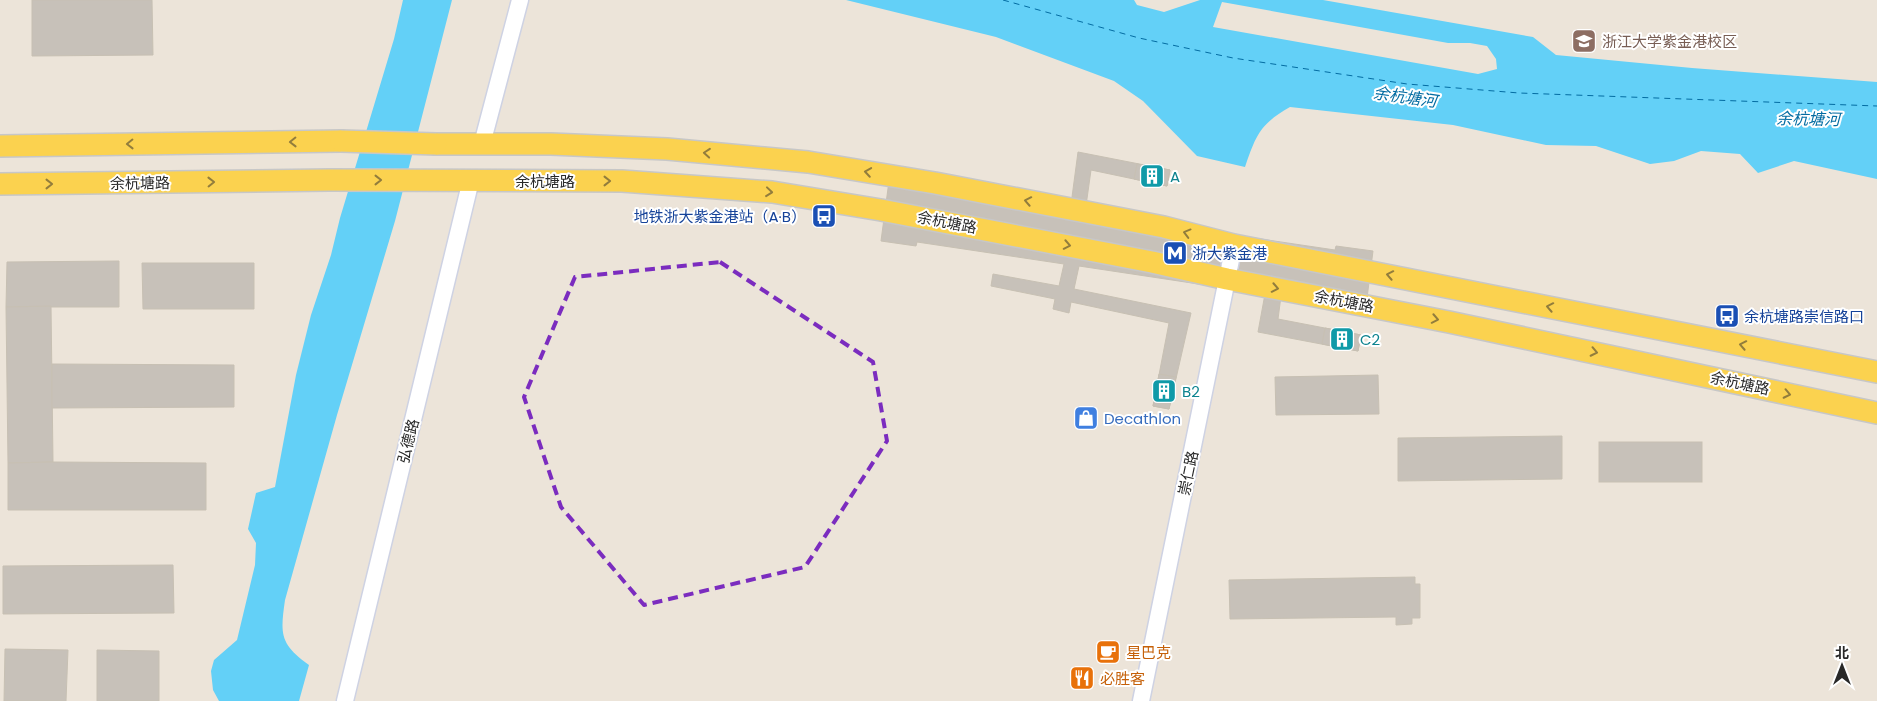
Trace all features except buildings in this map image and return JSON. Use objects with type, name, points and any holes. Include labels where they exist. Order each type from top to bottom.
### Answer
[{"type":"main road","points":[[0,146],[341,141],[436,144],[551,144],[667,149],[808,162],[935,183],[1154,225],[1234,246],[1877,372]]},
{"type":"main road","name":"余杭塘路","points":[[0,184],[329,180],[622,181],[772,192],[891,211],[1152,262],[1228,279],[1449,322],[1877,413]]},
{"type":"street","points":[[482,144],[520,0]]},
{"type":"street","name":"弘德路","points":[[345,701],[471,180]]},
{"type":"street","name":"崇仁路","points":[[1141,701],[1234,246]]},
{"type":"highlighted area","points":[[720,262],[873,362],[887,441],[805,567],[644,605],[561,507],[524,397],[575,277]]},
{"type":"water","points":[[403,0],[452,0],[395,221],[337,415],[285,600],[284,638],[292,651],[309,665],[299,701],[219,701],[213,690],[211,671],[214,660],[237,640],[255,565],[256,543],[248,529],[256,493],[275,487],[296,375],[311,315],[331,255],[340,218],[394,39]]},
{"type":"water","name":"余杭塘河","points":[[846,0],[1134,0],[1137,5],[1164,12],[1200,0],[1323,0],[1533,37],[1556,55],[1692,68],[1877,82],[1877,179],[1794,161],[1758,173],[1740,154],[1701,151],[1674,161],[1650,164],[1596,146],[1546,145],[1453,125],[1290,107],[1272,119],[1260,131],[1245,167],[1197,156],[1143,101],[1114,81],[996,37]],"holes":[[[1222,2],[1448,43],[1470,43],[1487,46],[1496,59],[1497,69],[1478,74],[1213,27]]]},
{"type":"ferry route","points":[[1003,0],[1139,38],[1233,58],[1407,84],[1519,93],[1877,106]]},
{"type":"place","name":"浙江大学紫金港校区","points":[[1584,41]]},
{"type":"place","name":"A","points":[[1152,176]]},
{"type":"place","name":"地铁浙大紫金港站（A·B）","points":[[824,216]]},
{"type":"place","name":"浙大紫金港","points":[[1175,253]]},
{"type":"place","name":"余杭塘路崇信路口","points":[[1727,316]]},
{"type":"place","name":"C2","points":[[1342,339]]},
{"type":"place","name":"B2","points":[[1164,391]]},
{"type":"place","name":"Decathlon","points":[[1086,418]]},
{"type":"place","name":"星巴克","points":[[1108,652]]},
{"type":"place","name":"必胜客","points":[[1082,678]]}]
